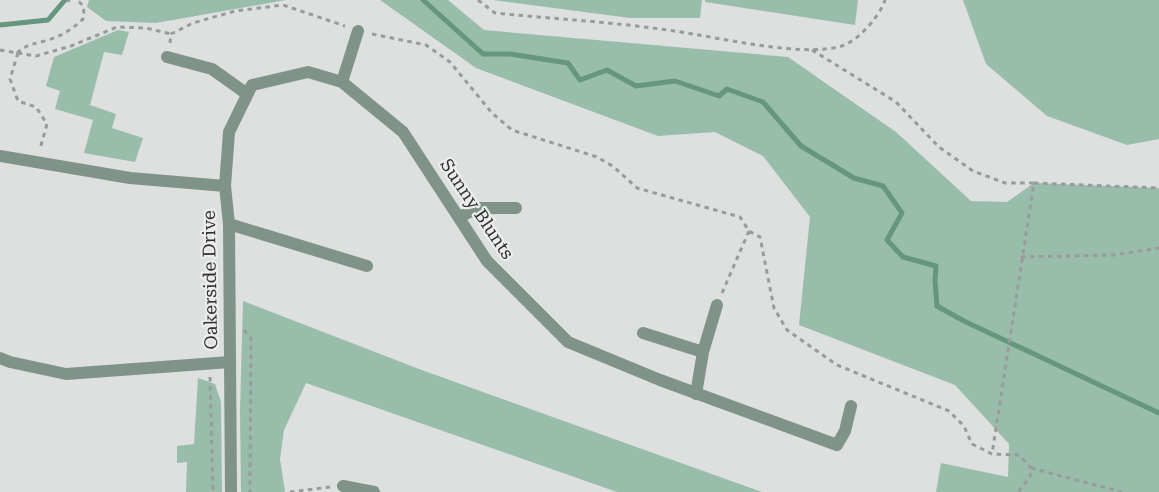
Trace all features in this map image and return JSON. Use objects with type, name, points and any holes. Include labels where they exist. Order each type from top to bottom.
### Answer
[{"type":"street","points":[[342,82],[358,31]]},
{"type":"street","points":[[167,57],[212,69],[247,94],[229,132],[225,186]]},
{"type":"street","name":"Sunny Blunts","points":[[247,94],[252,85],[308,72],[342,82],[403,132],[487,261],[568,342],[696,394],[837,445],[845,430],[851,406]]},
{"type":"street","name":"Oakerside Drive","points":[[0,156],[130,178],[225,186],[229,224],[231,492]]},
{"type":"street","points":[[460,217],[477,208],[516,208]]},
{"type":"street","points":[[229,224],[367,266]]},
{"type":"street","points":[[696,394],[703,352],[717,305]]},
{"type":"street","points":[[643,333],[703,352]]},
{"type":"street","points":[[0,358],[66,374],[230,362]]},
{"type":"street","points":[[343,486],[374,492]]},
{"type":"path","points":[[36,162],[46,124],[36,107],[18,101],[10,79],[18,53],[24,47],[50,40],[74,28],[84,18],[84,8],[80,2],[75,0]]},
{"type":"path","points":[[478,0],[495,13],[672,31],[812,50],[844,45],[870,24],[882,10],[885,0]]},
{"type":"path","points":[[0,50],[36,56],[71,46],[117,27],[146,28],[171,34],[193,23],[235,11],[283,5],[358,31],[426,45],[450,62],[492,113],[512,130],[597,157],[614,167],[637,188],[740,217],[749,231],[760,237],[774,308],[787,330],[837,365],[949,411],[964,426],[972,444],[992,454],[1019,455],[1031,468],[1122,492]]},
{"type":"path","points":[[167,57],[171,34]]},
{"type":"path","points":[[812,50],[896,102],[939,147],[973,171],[1005,183],[1159,188]]},
{"type":"path","points":[[992,454],[1034,183]]},
{"type":"path","points":[[717,305],[749,231]]},
{"type":"path","points":[[1021,256],[1114,255],[1159,248]]},
{"type":"path","points":[[230,316],[251,338],[250,492]]},
{"type":"path","points":[[210,363],[213,492]]},
{"type":"path","points":[[1018,492],[1030,477],[1031,468]]},
{"type":"path","points":[[290,492],[343,486]]},
{"type":"green space","points":[[89,0],[286,0],[156,23],[106,21],[87,7]]},
{"type":"green space","points":[[380,0],[448,0],[484,30],[788,57],[896,132],[971,201],[1007,202],[1034,183],[1159,188],[1159,492],[936,492],[941,463],[1008,477],[1009,444],[955,385],[799,325],[810,217],[763,156],[715,132],[658,136],[476,68]]},
{"type":"green space","points":[[493,0],[702,0],[700,18],[630,18]]},
{"type":"green space","points":[[705,0],[858,0],[855,25],[705,2]]},
{"type":"green space","points":[[963,0],[1159,0],[1159,139],[1127,145],[1047,116],[986,64]]},
{"type":"green space","points":[[118,30],[129,32],[122,55],[104,52],[90,105],[116,114],[112,128],[143,138],[135,162],[84,153],[93,120],[55,109],[60,91],[46,86],[54,57]]},
{"type":"green space","points":[[243,301],[419,369],[762,492],[617,492],[306,383],[284,430],[280,459],[285,492],[241,492],[240,411]]},
{"type":"green space","points":[[198,378],[215,384],[221,402],[222,492],[186,492],[187,462],[177,463],[177,446],[194,444]]},
{"type":"waterway","points":[[0,25],[48,20],[65,0]]},
{"type":"waterway","points":[[423,0],[483,54],[510,54],[568,63],[580,80],[607,70],[636,86],[675,81],[719,96],[727,89],[763,102],[801,146],[854,178],[883,186],[902,213],[887,240],[903,257],[936,266],[937,306],[1159,413]]}]
